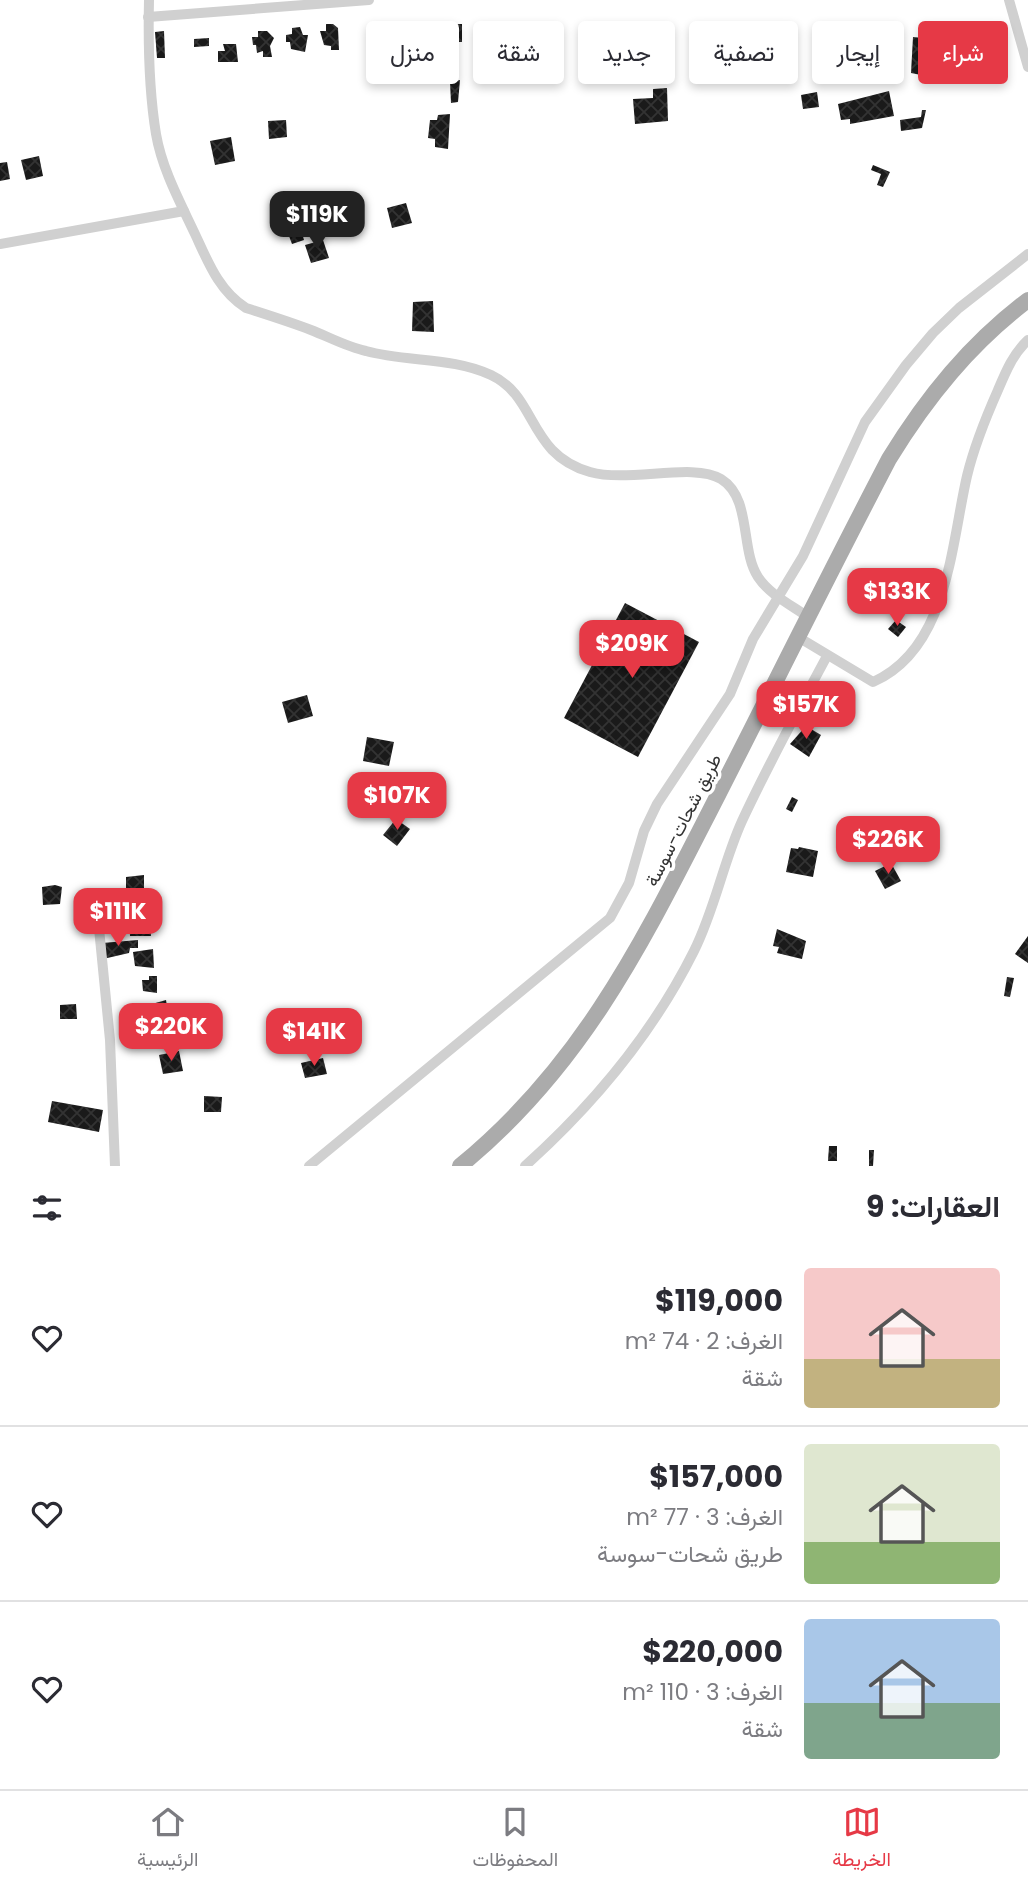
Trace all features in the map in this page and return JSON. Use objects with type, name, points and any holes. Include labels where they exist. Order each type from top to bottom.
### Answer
[{"type":"main road","name":"طريق شحات-سوسة","points":[[460,1166],[550,1079],[591,1026],[648,930],[889,459],[923,406],[958,362],[998,323],[1028,300]]},
{"type":"street","points":[[149,0],[156,135],[169,177],[223,289],[246,308],[363,351],[472,368],[491,375],[506,384],[519,399],[544,445],[565,461],[589,472],[619,478],[695,473],[722,480],[737,499],[757,576],[808,617]]},
{"type":"street","points":[[148,17],[369,0]]},
{"type":"street","points":[[1009,0],[1028,67]]},
{"type":"street","points":[[0,244],[184,211]]},
{"type":"street","points":[[309,1166],[610,918],[629,883],[644,831],[657,804],[730,694],[753,639],[803,556],[865,422],[885,392],[958,308],[1028,254]]},
{"type":"street","points":[[798,637],[873,682],[901,663],[925,636],[941,591],[973,454],[1009,364],[1028,340]]},
{"type":"street","points":[[525,1166],[604,1089],[638,1046],[670,994],[699,938],[742,821],[827,656]]},
{"type":"street","points":[[96,898],[110,1040],[115,1166]]},
{"type":"building","points":[[326,24],[333,24],[338,28],[339,50],[331,50],[331,46],[324,45],[320,31],[326,31]]},
{"type":"building","points":[[459,24],[462,24],[462,42],[459,42]]},
{"type":"building","points":[[300,27],[303,35],[308,35],[305,52],[291,49],[290,42],[286,42],[286,35],[292,34],[292,28]]},
{"type":"building","points":[[164,31],[165,58],[157,58],[155,32]]},
{"type":"building","points":[[258,31],[267,31],[274,38],[270,46],[272,57],[263,57],[263,51],[257,53],[252,37],[258,37]]},
{"type":"building","points":[[913,37],[918,38],[918,74],[911,73]]},
{"type":"building","points":[[209,38],[209,46],[194,47],[194,39]]},
{"type":"building","points":[[223,44],[236,44],[238,62],[218,62],[218,51],[225,51]]},
{"type":"building","points":[[460,80],[458,102],[451,103],[450,84],[459,84]]},
{"type":"building","points":[[667,88],[668,121],[635,124],[633,99],[653,98],[653,89]]},
{"type":"building","points":[[889,91],[894,116],[850,124],[850,119],[841,120],[838,104]]},
{"type":"building","points":[[817,92],[819,107],[803,109],[801,95]]},
{"type":"building","points":[[922,110],[926,110],[922,128],[901,131],[900,120],[921,117]]},
{"type":"building","points":[[450,114],[448,149],[435,147],[435,139],[428,138],[430,120],[437,120],[438,115]]},
{"type":"building","points":[[286,120],[287,137],[269,139],[268,121]]},
{"type":"building","points":[[231,137],[235,161],[215,165],[210,141]]},
{"type":"building","points":[[39,156],[43,176],[26,180],[21,160]]},
{"type":"building","points":[[7,162],[10,179],[0,181],[0,163]]},
{"type":"building","points":[[873,165],[890,172],[883,187],[877,185],[881,174],[871,170]]},
{"type":"building","points":[[406,203],[412,223],[392,228],[387,208]]},
{"type":"building","points":[[299,223],[304,240],[292,244],[286,228]]},
{"type":"building","points":[[323,240],[329,258],[311,263],[305,245]]},
{"type":"building","points":[[433,301],[434,332],[412,331],[413,302]]},
{"type":"building","points":[[625,603],[699,642],[638,757],[564,718]]},
{"type":"building","points":[[896,620],[906,627],[898,637],[888,629]]},
{"type":"building","points":[[307,695],[313,716],[288,723],[282,702]]},
{"type":"building","points":[[806,726],[821,735],[809,757],[790,744]]},
{"type":"building","points":[[367,737],[394,742],[389,766],[363,761]]},
{"type":"building","points":[[792,797],[798,800],[792,812],[786,809]]},
{"type":"building","points":[[396,819],[410,829],[397,846],[383,835]]},
{"type":"building","points":[[791,848],[818,851],[813,877],[786,872]]},
{"type":"building","points":[[891,863],[901,881],[885,889],[875,871]]},
{"type":"building","points":[[144,875],[144,890],[126,891],[126,877]]},
{"type":"building","points":[[42,887],[62,887],[60,904],[43,905]]},
{"type":"building","points":[[150,919],[151,936],[130,936],[129,921]]},
{"type":"building","points":[[777,929],[806,941],[802,959],[777,953],[779,947],[773,946]]},
{"type":"building","points":[[1028,936],[1028,963],[1015,954]]},
{"type":"building","points":[[138,940],[138,948],[130,948],[129,953],[103,959],[102,943]]},
{"type":"building","points":[[153,949],[154,968],[135,966],[133,952]]},
{"type":"building","points":[[149,976],[157,976],[157,993],[143,991],[142,980],[149,980]]},
{"type":"building","points":[[1007,977],[1014,978],[1010,997],[1004,996]]},
{"type":"building","points":[[166,1000],[169,1018],[153,1015],[152,1004]]},
{"type":"building","points":[[76,1004],[77,1019],[60,1019],[60,1005]]},
{"type":"building","points":[[173,1021],[176,1038],[160,1037],[159,1026]]},
{"type":"building","points":[[179,1051],[183,1071],[163,1074],[159,1055]]},
{"type":"building","points":[[323,1058],[327,1074],[305,1078],[301,1063]]},
{"type":"building","points":[[204,1096],[222,1097],[221,1112],[204,1112]]},
{"type":"building","points":[[52,1101],[103,1110],[99,1132],[48,1122]]},
{"type":"building","points":[[829,1146],[837,1146],[837,1161],[828,1161]]},
{"type":"building","points":[[869,1150],[874,1150],[873,1166],[869,1166]]}]
